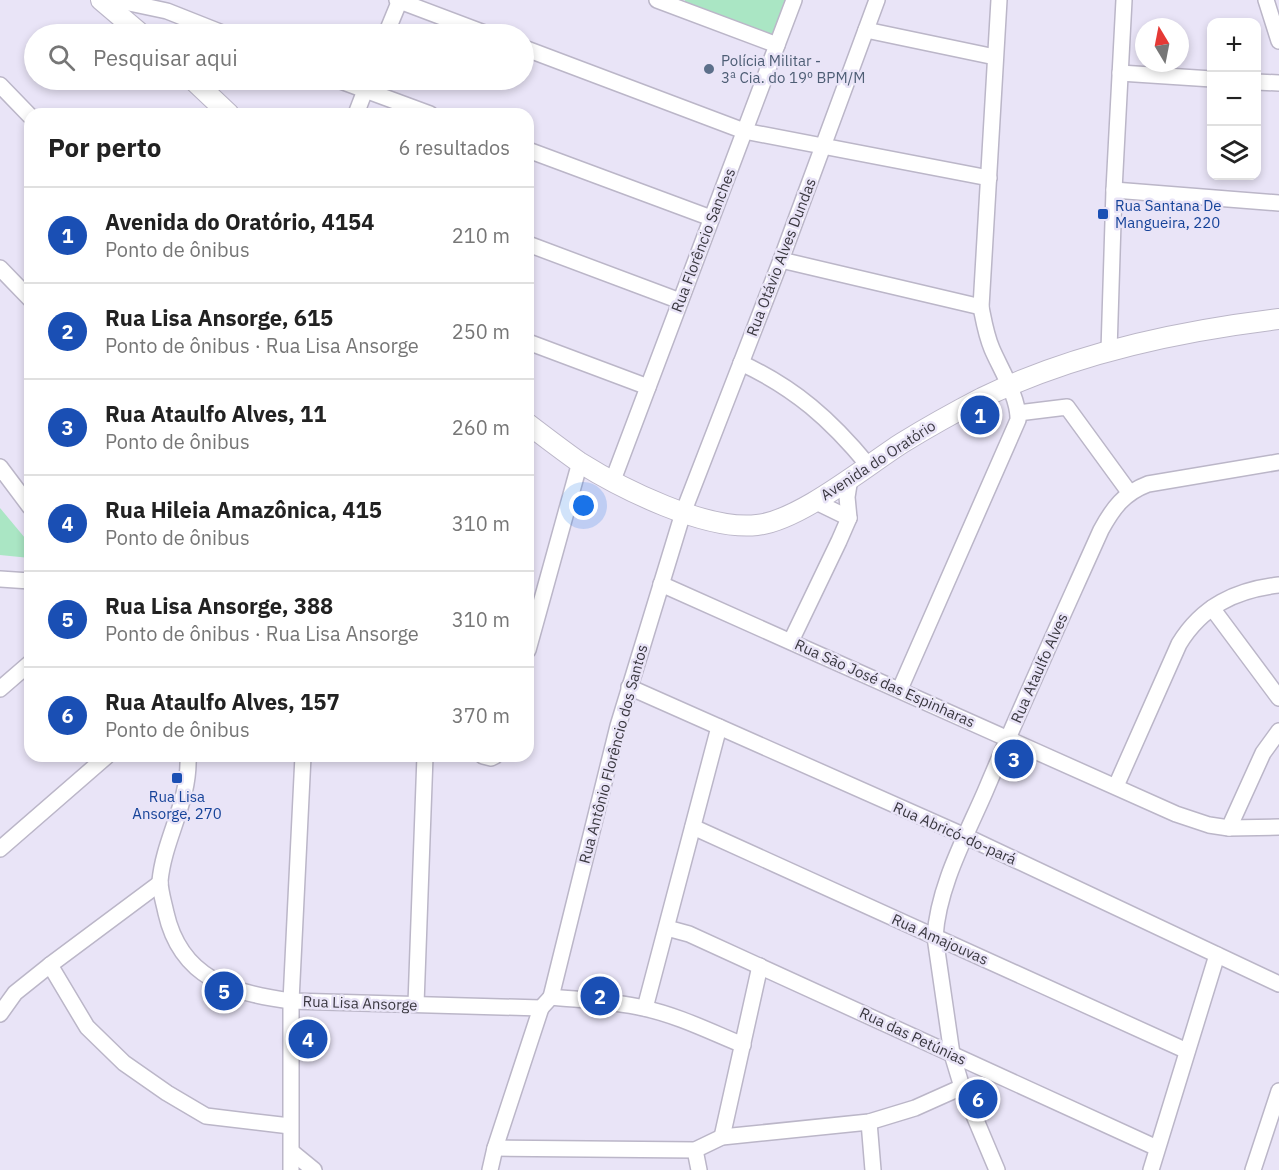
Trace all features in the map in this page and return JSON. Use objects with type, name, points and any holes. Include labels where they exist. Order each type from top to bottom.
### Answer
[{"type":"main road","points":[[101,0],[129,24]]},
{"type":"main road","points":[[204,90],[223,108]]},
{"type":"main road","name":"Avenida do Oratório","points":[[534,428],[580,462],[655,502],[682,513],[722,524],[757,525],[773,522],[814,501],[937,422],[1009,386],[1065,364],[1109,351],[1196,331],[1279,319]]},
{"type":"street","points":[[115,0],[167,11],[200,24]]},
{"type":"street","points":[[390,24],[399,0],[461,24]]},
{"type":"street","points":[[657,0],[777,45]]},
{"type":"street","name":"Rua Florêncio Sanches","points":[[613,480],[794,0]]},
{"type":"street","name":"Rua Otávio Alves Dundas","points":[[682,513],[781,260],[877,0]]},
{"type":"street","points":[[900,689],[1016,427],[1018,413],[986,333],[981,307],[999,0]]},
{"type":"street","points":[[1109,351],[1114,190],[1124,0]]},
{"type":"street","points":[[1266,0],[1279,41]]},
{"type":"street","points":[[866,30],[995,57]]},
{"type":"street","points":[[534,52],[744,131],[989,178]]},
{"type":"street","points":[[1120,73],[1207,79]]},
{"type":"street","points":[[1261,82],[1279,83]]},
{"type":"street","points":[[0,86],[24,110]]},
{"type":"street","points":[[358,108],[365,90]]},
{"type":"street","points":[[378,90],[417,108]]},
{"type":"street","points":[[534,152],[711,218]]},
{"type":"street","points":[[1114,190],[1279,203]]},
{"type":"street","points":[[534,246],[680,301]]},
{"type":"street","points":[[781,260],[981,307]]},
{"type":"street","points":[[0,268],[24,293]]},
{"type":"street","points":[[534,344],[648,387]]},
{"type":"street","points":[[741,363],[806,401],[833,425],[868,465]]},
{"type":"street","points":[[1018,413],[1067,407],[1129,492]]},
{"type":"street","points":[[534,628],[580,462]]},
{"type":"street","name":"Rua Ataulfo Alves","points":[[997,1170],[962,1086],[952,1054],[935,937],[942,899],[965,837],[1111,511],[1129,492],[1148,483],[1279,462]]},
{"type":"street","points":[[0,467],[24,499]]},
{"type":"street","points":[[791,640],[849,518],[847,497],[850,478]]},
{"type":"street","points":[[814,501],[849,518]]},
{"type":"street","name":"Rua Antônio Florêncio dos Santos","points":[[490,1170],[495,1148],[546,1002],[629,687],[682,513]]},
{"type":"street","points":[[0,579],[24,581]]},
{"type":"street","name":"Rua São José das Espinharas","points":[[661,584],[791,640],[1176,814],[1209,825],[1229,828],[1279,827]]},
{"type":"street","points":[[1116,786],[1179,644],[1188,630],[1203,614],[1227,598],[1254,588],[1279,585]]},
{"type":"street","points":[[1212,608],[1279,698]]},
{"type":"street","points":[[0,689],[24,668]]},
{"type":"street","name":"Rua Abricó-do-pará","points":[[629,687],[965,837],[1279,984]]},
{"type":"street","points":[[645,1008],[719,727]]},
{"type":"street","points":[[1229,828],[1263,753],[1279,731]]},
{"type":"street","points":[[0,849],[100,762]]},
{"type":"street","name":"Rua Lisa Ansorge","points":[[188,762],[189,776],[184,798],[166,855],[160,883],[173,937],[191,962],[207,977],[229,988],[291,1001],[416,1004],[546,1002],[645,1008],[743,1045]]},
{"type":"street","points":[[291,1170],[291,1001],[303,762]]},
{"type":"street","points":[[416,1004],[425,762]]},
{"type":"street","name":"Rua Amajouvas","points":[[693,827],[1187,1051]]},
{"type":"street","points":[[0,1014],[15,993],[160,883]]},
{"type":"street","name":"Rua das Petúnias","points":[[667,928],[689,934],[1157,1148]]},
{"type":"street","points":[[1150,1170],[1217,955]]},
{"type":"street","points":[[50,965],[87,1027],[124,1063],[167,1093],[206,1116],[290,1126]]},
{"type":"street","points":[[722,1137],[760,966]]},
{"type":"street","points":[[495,1148],[695,1150],[722,1137],[869,1122],[915,1108],[962,1086]]},
{"type":"street","points":[[1253,1170],[1279,1091]]},
{"type":"street","points":[[869,1122],[873,1170]]},
{"type":"street","points":[[695,1150],[699,1170]]},
{"type":"street","points":[[292,1152],[314,1170]]},
{"type":"green space","points":[[685,0],[786,0],[772,35],[684,2]]},
{"type":"green space","points":[[0,508],[24,537],[24,557],[0,555]]},
{"type":"place","name":"Polícia Militar - 3ª Cia. do 19º BPM/M","points":[[709,69]]},
{"type":"place","name":"Rua Santana De Mangueira, 220","points":[[1103,214]]},
{"type":"place","name":"Avenida do Oratório, 4154","points":[[980,415]]},
{"type":"place","name":"Rua Ataulfo Alves, 11","points":[[1014,759]]},
{"type":"place","name":"Rua Lisa Ansorge, 270","points":[[177,778]]},
{"type":"place","name":"Rua Lisa Ansorge, 388","points":[[224,991]]},
{"type":"place","name":"Rua Lisa Ansorge, 615","points":[[600,996]]},
{"type":"place","name":"Rua Hileia Amazônica, 415","points":[[308,1039]]},
{"type":"place","name":"Rua Ataulfo Alves, 157","points":[[978,1099]]}]
